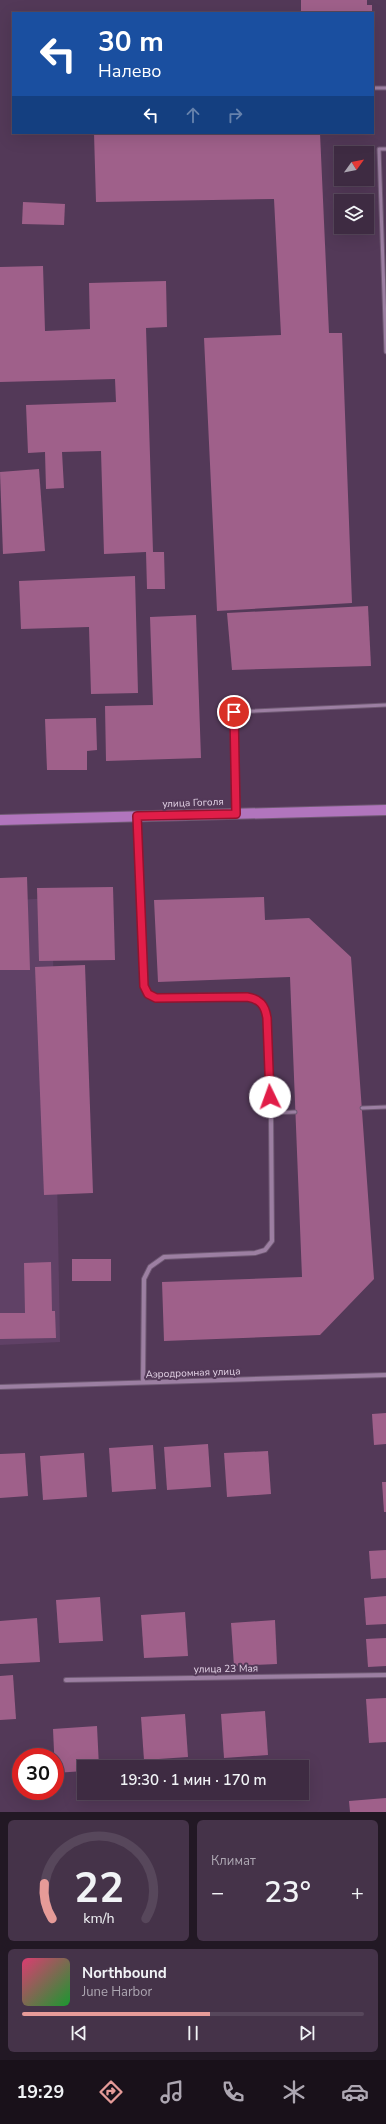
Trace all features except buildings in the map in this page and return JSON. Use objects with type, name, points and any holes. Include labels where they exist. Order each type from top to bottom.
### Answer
[{"type":"main road","name":"улица Гоголя","points":[[0,820],[386,810]]},
{"type":"street","points":[[137,816],[144,986],[148,994],[156,998],[247,997],[255,998],[262,1003],[266,1010],[267,1018],[271,1113],[272,1241],[266,1250],[255,1253],[164,1257],[150,1267],[144,1279],[144,1382]]},
{"type":"street","name":"Аэродромная улица","points":[[0,1387],[386,1375]]},
{"type":"street","name":"улица 23 Мая","points":[[66,1680],[386,1674]]},
{"type":"lane","points":[[374,88],[386,88]]},
{"type":"lane","points":[[386,150],[379,150],[386,352]]},
{"type":"lane","points":[[236,814],[234,712],[386,705]]},
{"type":"lane","points":[[362,1108],[386,1107]]},
{"type":"lane","points":[[271,1113],[295,1112]]},
{"type":"shaded area","points":[[52,898],[60,1342],[0,1345],[0,901]]},
{"type":"route","points":[[234,712],[236,814],[137,816],[144,986],[148,994],[156,998],[247,997],[255,998],[262,1003],[266,1010],[267,1018],[270,1097]]}]
